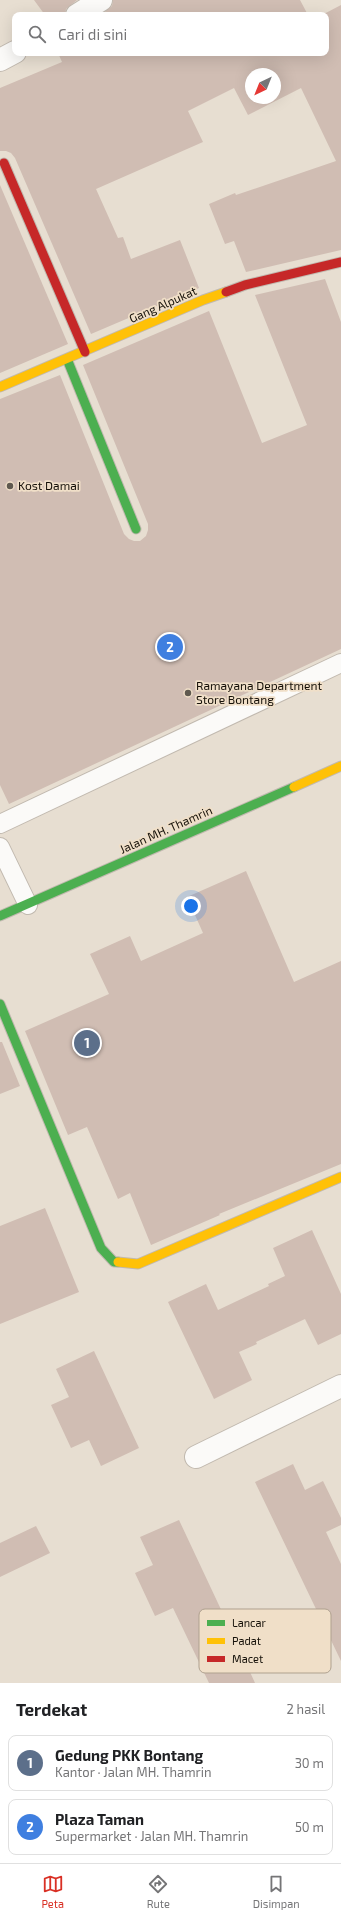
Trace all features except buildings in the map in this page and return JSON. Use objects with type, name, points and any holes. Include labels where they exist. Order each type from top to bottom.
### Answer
[{"type":"street","points":[[82,12],[101,0]]},
{"type":"street","points":[[0,60],[12,54]]},
{"type":"street","points":[[4,163],[85,352]]},
{"type":"street","name":"Gang Alpukat","points":[[0,387],[204,300],[245,285],[274,280],[341,262]]},
{"type":"street","points":[[67,359],[136,529]]},
{"type":"street","name":"Jalan MH. Thamrin","points":[[0,916],[28,905],[341,766]]},
{"type":"street","points":[[0,1004],[101,1248],[114,1262],[138,1264],[341,1176]]},
{"type":"street","points":[[196,1457],[341,1386]]},
{"type":"lane","points":[[0,824],[341,663]]},
{"type":"lane","points":[[0,847],[28,905]]},
{"type":"traffic: fast","points":[[67,359],[136,529]]},
{"type":"traffic: fast","points":[[0,916],[294,787]]},
{"type":"traffic: fast","points":[[0,1004],[101,1248],[114,1262],[118,1262]]},
{"type":"traffic: slow","points":[[0,387],[203,300],[226,292]]},
{"type":"traffic: slow","points":[[294,787],[341,766]]},
{"type":"traffic: slow","points":[[118,1262],[138,1264],[341,1177]]},
{"type":"traffic: jam","points":[[4,163],[85,352]]},
{"type":"traffic: jam","points":[[226,292],[245,285],[341,262]]},
{"type":"place","name":"Kost Damai","points":[[10,486]]},
{"type":"place","name":"Plaza Taman","points":[[170,647]]},
{"type":"place","name":"Ramayana Department Store Bontang","points":[[188,693]]},
{"type":"place","name":"Gedung PKK Bontang","points":[[87,1043]]}]
